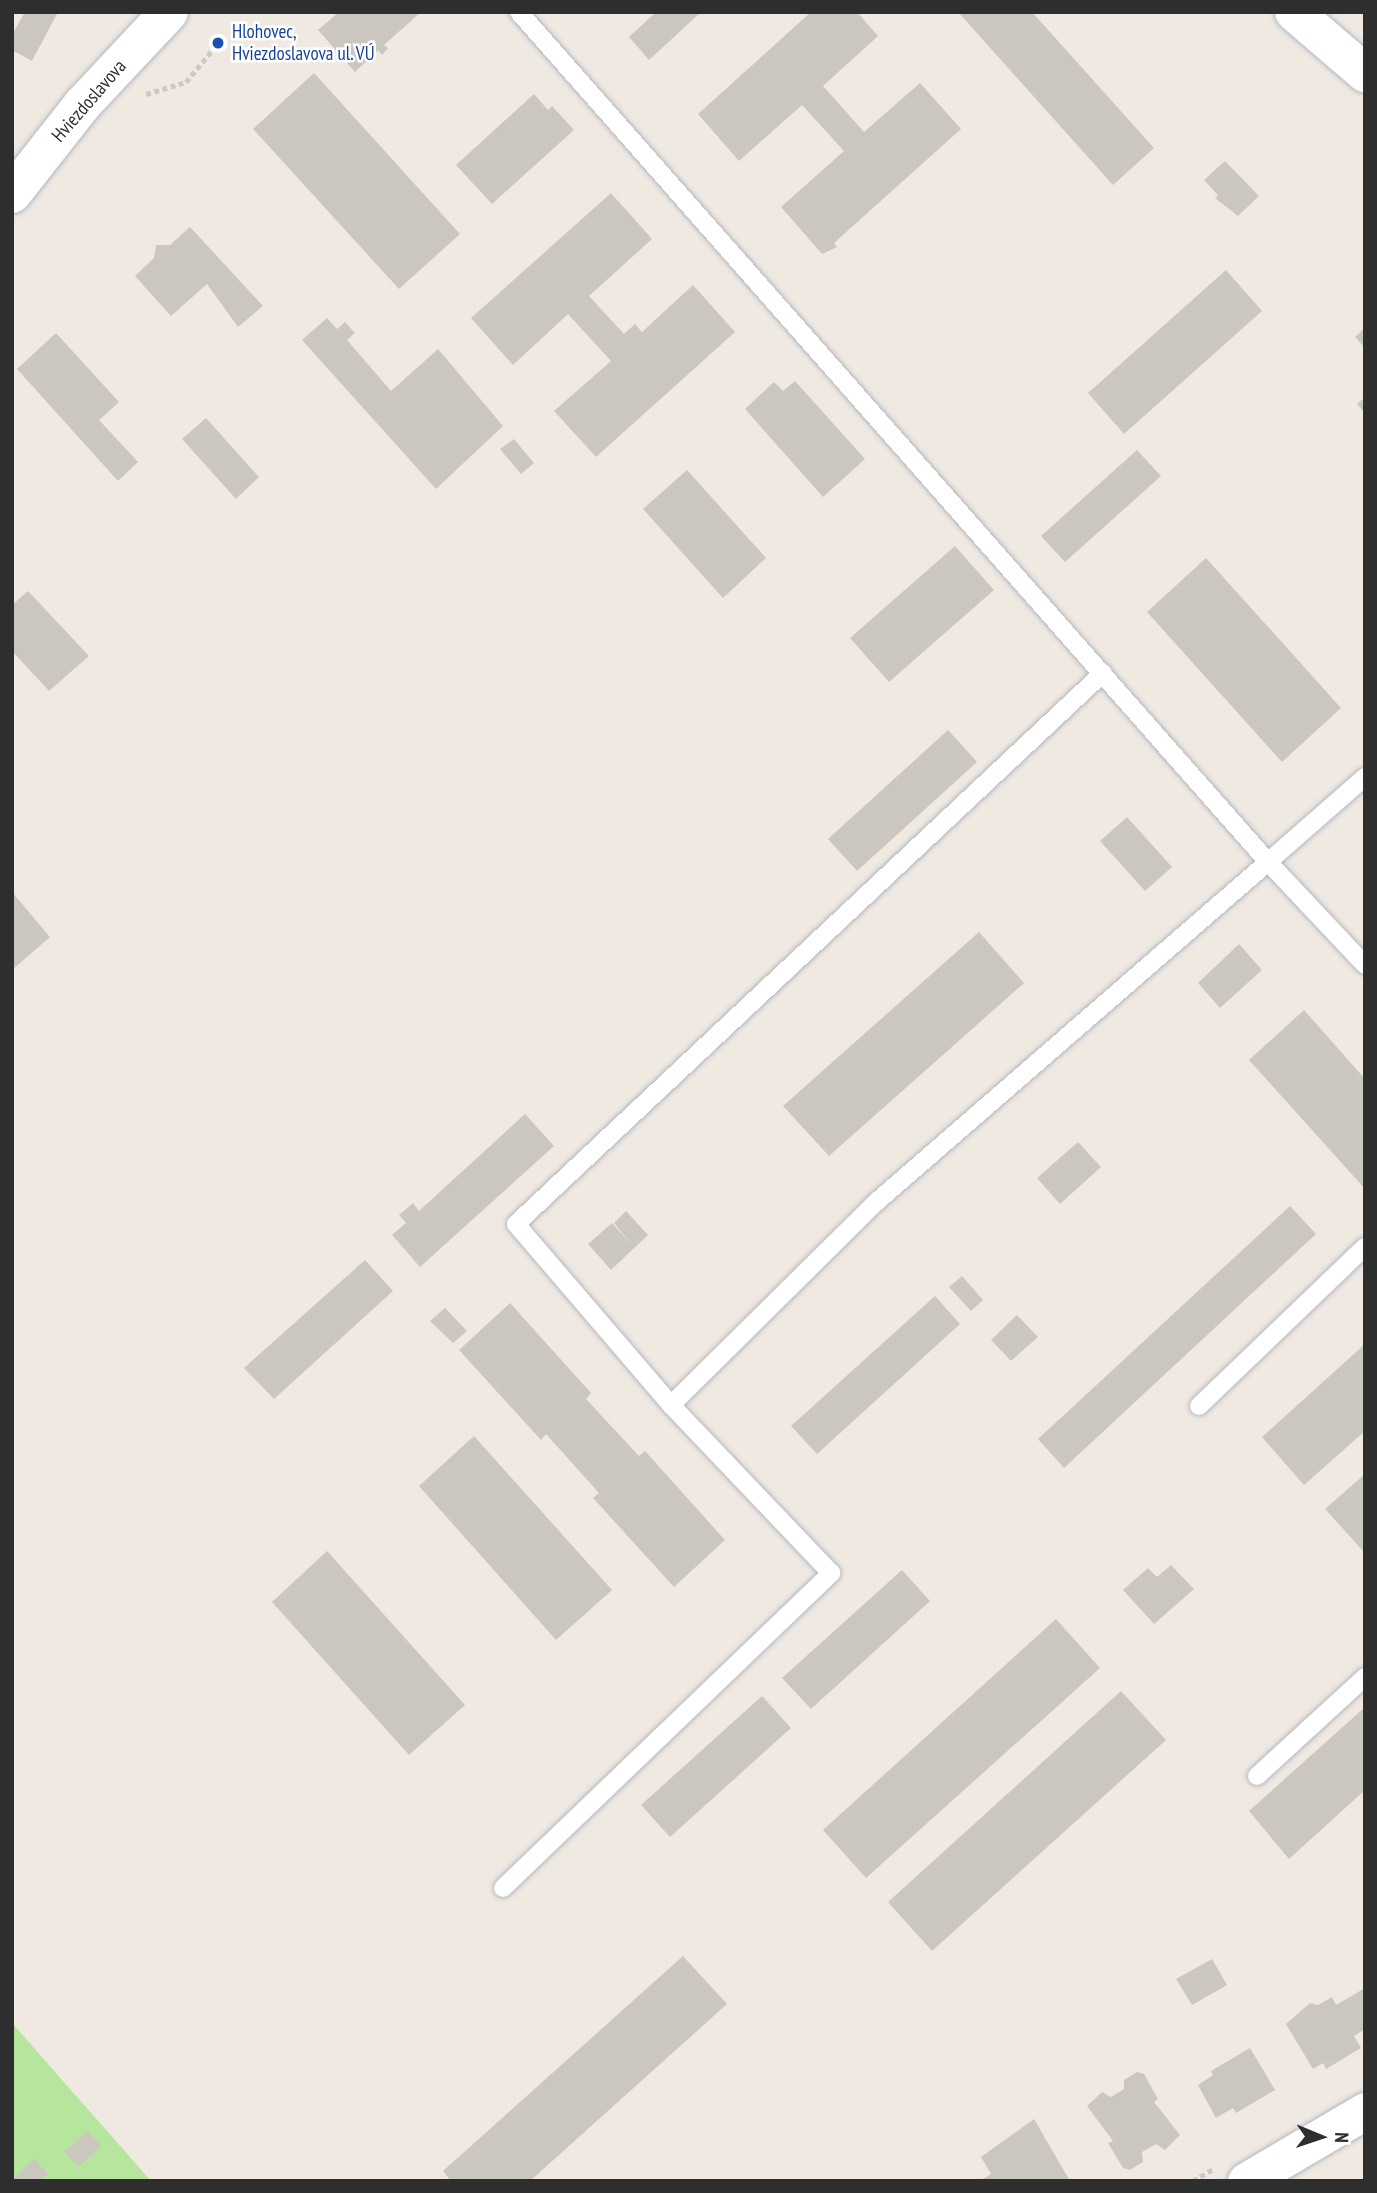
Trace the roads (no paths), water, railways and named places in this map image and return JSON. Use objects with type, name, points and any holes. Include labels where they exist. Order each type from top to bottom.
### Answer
[{"type":"main road","name":"Hviezdoslavova","points":[[12,194],[82,105],[169,12]]},
{"type":"main road","points":[[1294,12],[1365,73]]},
{"type":"street","points":[[1246,2181],[1365,2111]]},
{"type":"lane","points":[[519,12],[1268,862],[1365,965]]},
{"type":"lane","points":[[503,1888],[831,1573],[671,1405],[516,1224],[1103,673]]},
{"type":"lane","points":[[671,1405],[874,1204],[1365,777]]},
{"type":"lane","points":[[1199,1406],[1365,1247]]},
{"type":"lane","points":[[1257,1776],[1365,1677]]},
{"type":"place","name":"Hlohovec, Hviezdoslavova ul. VÚ","points":[[218,43]]}]
